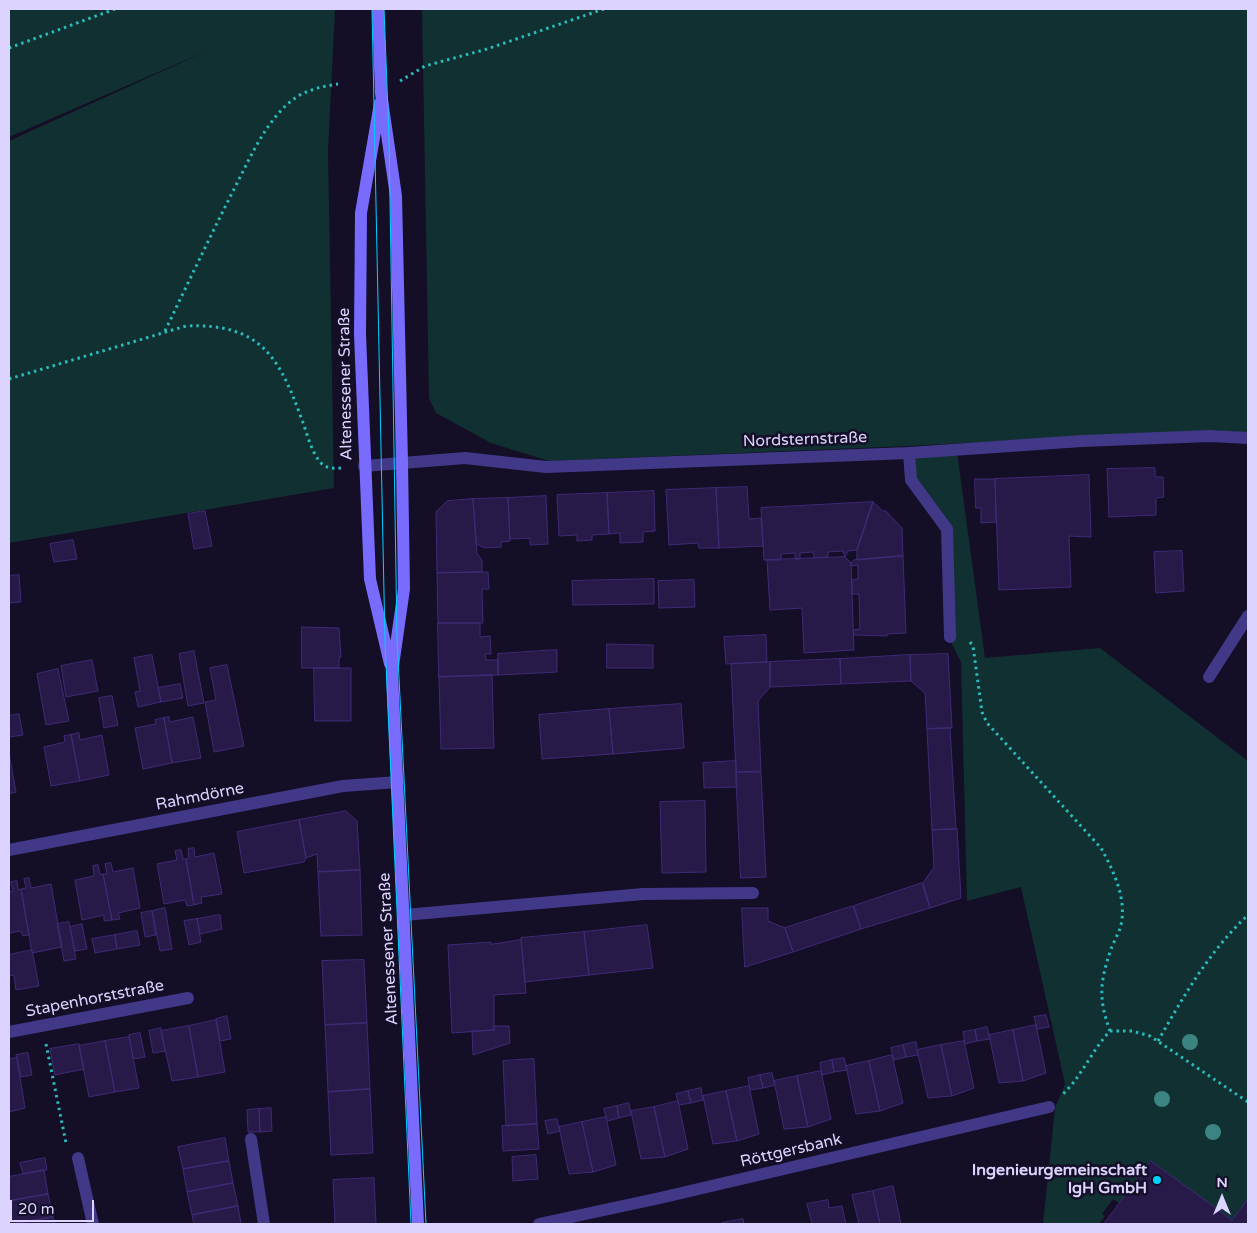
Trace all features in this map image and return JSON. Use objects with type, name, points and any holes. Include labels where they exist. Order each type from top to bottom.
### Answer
[{"type":"main road","name":"Altenessener Straße","points":[[378,9],[381,93],[396,196],[402,463],[404,589],[392,673]]},
{"type":"main road","name":"Altenessener Straße","points":[[381,93],[361,213],[360,334],[364,466],[370,579],[392,673],[418,1224]]},
{"type":"street","name":"Nordsternstraße","points":[[364,466],[465,458],[546,467],[909,453],[1082,441],[1210,436],[1248,438]]},
{"type":"street","points":[[909,453],[911,480],[947,529],[950,637]]},
{"type":"street","points":[[1209,677],[1248,616]]},
{"type":"street","name":"Rahmdörne","points":[[9,850],[343,786],[398,782]]},
{"type":"street","points":[[404,915],[642,894],[753,893]]},
{"type":"street","name":"Stapenhorststraße","points":[[9,1032],[188,998]]},
{"type":"street","name":"Röttgersbank","points":[[539,1224],[660,1198],[1049,1107]]},
{"type":"street","points":[[251,1139],[264,1224]]},
{"type":"street","points":[[78,1158],[93,1224]]},
{"type":"path","points":[[9,48],[115,9]]},
{"type":"path","points":[[381,93],[424,66],[487,50],[604,9]]},
{"type":"path","points":[[164,331],[214,229],[270,125],[298,96],[317,88],[338,84]]},
{"type":"path","points":[[9,379],[164,331],[186,326],[211,325],[230,328],[252,338],[269,353],[284,373],[313,448],[321,463],[331,469],[364,466]]},
{"type":"path","points":[[950,637],[968,640],[973,646],[982,712],[987,723],[1101,848],[1113,869],[1122,908],[1121,924],[1101,983],[1102,1010],[1110,1031]]},
{"type":"path","points":[[1158,1042],[1185,994],[1219,946],[1248,914]]},
{"type":"path","points":[[43,1026],[68,1155],[78,1158]]},
{"type":"path","points":[[1110,1031],[1141,1033],[1158,1042],[1248,1102]]},
{"type":"path","points":[[1049,1107],[1074,1084],[1092,1053],[1110,1031]]},
{"type":"green space","points":[[14,9],[335,9],[328,151],[334,488],[9,543],[9,141],[209,50],[9,137],[9,11]]},
{"type":"green space","points":[[422,9],[1248,9],[1248,433],[1214,430],[907,446],[549,461],[491,443],[436,413],[429,398]]},
{"type":"green space","points":[[957,452],[985,658],[1100,648],[1248,761],[1248,1199],[1232,1220],[1151,1161],[1119,1203],[1113,1199],[1102,1214],[1105,1216],[1099,1224],[1043,1224],[1055,1108],[1065,1084],[1021,887],[967,901],[961,662],[949,638],[950,529],[913,479],[912,455]]},
{"type":"building","points":[[1155,468],[1155,477],[1163,477],[1164,497],[1156,498],[1156,515],[1109,517],[1107,469]]},
{"type":"building","points":[[1089,475],[1091,537],[1069,536],[1071,587],[999,590],[995,479]]},
{"type":"building","points":[[975,479],[995,479],[996,522],[981,523],[981,508],[976,508]]},
{"type":"building","points":[[747,487],[749,519],[761,518],[763,546],[719,548],[716,488]]},
{"type":"building","points":[[716,488],[719,548],[699,548],[698,543],[669,545],[666,490]]},
{"type":"building","points":[[654,491],[655,531],[643,532],[643,542],[620,543],[620,533],[609,534],[607,493]]},
{"type":"building","points":[[607,493],[609,534],[592,535],[592,540],[577,541],[577,535],[559,536],[557,495]]},
{"type":"building","points":[[546,496],[548,544],[530,545],[530,538],[510,539],[508,498]]},
{"type":"building","points":[[508,498],[510,541],[501,542],[501,547],[485,548],[476,544],[473,499]]},
{"type":"building","points":[[473,499],[477,553],[482,561],[482,572],[437,573],[436,512],[447,501]]},
{"type":"building","points":[[873,502],[884,512],[885,510],[902,528],[903,556],[857,560],[857,550]]},
{"type":"building","points":[[873,502],[857,550],[848,551],[845,557],[843,551],[828,552],[828,557],[814,558],[813,552],[800,553],[800,559],[795,559],[795,553],[781,554],[781,560],[764,560],[761,508]]},
{"type":"building","points":[[205,511],[212,546],[194,549],[188,514]]},
{"type":"building","points":[[73,540],[77,559],[54,562],[50,544]]},
{"type":"building","points":[[1182,551],[1184,591],[1156,593],[1154,552]]},
{"type":"building","points":[[903,556],[906,633],[887,634],[887,636],[854,635],[853,630],[860,629],[859,594],[852,594],[852,580],[858,579],[858,565],[851,566],[851,563],[854,560]]},
{"type":"building","points":[[845,557],[851,563],[854,650],[804,653],[802,608],[770,610],[767,560]]},
{"type":"building","points":[[488,572],[489,589],[482,589],[483,623],[438,623],[437,573]]},
{"type":"building","points":[[19,575],[21,602],[9,603],[9,576]]},
{"type":"building","points":[[654,579],[654,604],[573,605],[572,581]]},
{"type":"building","points":[[694,580],[695,607],[659,608],[658,581]]},
{"type":"building","points":[[438,623],[480,623],[480,637],[490,636],[491,654],[485,654],[486,660],[498,660],[498,675],[439,677]]},
{"type":"building","points":[[302,627],[339,628],[341,657],[339,657],[339,668],[302,668]]},
{"type":"building","points":[[766,635],[767,662],[726,664],[724,637]]},
{"type":"building","points":[[607,644],[653,645],[653,668],[607,668]]},
{"type":"building","points":[[557,650],[557,672],[498,675],[498,654]]},
{"type":"building","points":[[194,651],[204,703],[188,706],[179,654]]},
{"type":"building","points":[[948,654],[952,728],[927,729],[925,693],[911,681],[910,655]]},
{"type":"building","points":[[152,655],[161,702],[138,707],[135,692],[140,691],[134,658]]},
{"type":"building","points":[[910,655],[911,681],[841,684],[840,659]]},
{"type":"building","points":[[840,659],[841,684],[770,687],[770,662]]},
{"type":"building","points":[[92,660],[98,691],[66,697],[61,666]]},
{"type":"building","points":[[770,662],[770,687],[758,701],[761,771],[736,772],[731,664]]},
{"type":"building","points":[[227,665],[244,746],[214,752],[205,702],[216,700],[210,668]]},
{"type":"building","points":[[314,668],[351,668],[351,721],[315,721]]},
{"type":"building","points":[[58,669],[69,721],[46,725],[37,674]]},
{"type":"building","points":[[492,675],[494,748],[441,749],[439,677]]},
{"type":"building","points":[[180,684],[183,698],[161,702],[158,688]]},
{"type":"building","points":[[112,696],[118,725],[104,728],[99,698]]},
{"type":"building","points":[[681,704],[684,748],[613,754],[609,709]]},
{"type":"building","points":[[609,709],[613,754],[542,759],[539,715]]},
{"type":"building","points":[[19,714],[23,735],[9,737],[9,716]]},
{"type":"building","points":[[169,717],[170,722],[193,717],[201,758],[172,763],[164,718]]},
{"type":"building","points":[[164,718],[172,763],[143,769],[135,728],[156,724],[155,720]]},
{"type":"building","points":[[950,728],[956,829],[932,830],[927,729]]},
{"type":"building","points":[[79,733],[80,740],[102,735],[109,775],[80,781],[71,735]]},
{"type":"building","points":[[71,735],[80,781],[51,786],[44,747],[65,742],[64,736]]},
{"type":"building","points":[[9,753],[16,792],[9,794]]},
{"type":"building","points":[[736,761],[737,787],[704,788],[703,763]]},
{"type":"building","points":[[736,772],[761,772],[766,877],[741,878]]},
{"type":"building","points":[[705,801],[706,872],[662,873],[660,802]]},
{"type":"building","points":[[346,811],[357,821],[360,870],[318,872],[317,854],[306,858],[299,820]]},
{"type":"building","points":[[299,820],[306,858],[304,862],[244,873],[237,832]]},
{"type":"building","points":[[957,829],[961,898],[930,908],[923,883],[934,867],[932,830]]},
{"type":"building","points":[[194,848],[195,857],[214,853],[222,894],[201,897],[202,903],[194,905],[186,859],[189,858],[188,849]]},
{"type":"building","points":[[181,850],[183,859],[186,859],[194,905],[187,906],[185,900],[164,904],[157,864],[177,860],[175,851]]},
{"type":"building","points":[[111,863],[113,872],[133,868],[140,908],[118,913],[120,919],[112,920],[103,874],[107,874],[105,864]]},
{"type":"building","points":[[98,865],[100,875],[103,874],[112,920],[104,921],[104,915],[82,920],[75,880],[94,876],[93,866]]},
{"type":"building","points":[[360,870],[362,935],[321,936],[318,872]]},
{"type":"building","points":[[29,878],[31,888],[51,884],[62,947],[32,953],[21,889],[26,888],[24,879]]},
{"type":"building","points":[[17,881],[18,890],[21,889],[29,935],[23,936],[21,931],[9,933],[9,892],[13,891],[11,882]]},
{"type":"building","points":[[922,883],[930,908],[861,929],[854,906]]},
{"type":"building","points":[[853,906],[861,929],[793,952],[785,928]]},
{"type":"building","points":[[165,908],[172,949],[160,951],[152,911]]},
{"type":"building","points":[[742,908],[768,908],[768,921],[785,928],[793,952],[745,967]]},
{"type":"building","points":[[152,911],[156,935],[145,937],[141,913]]},
{"type":"building","points":[[220,915],[222,929],[200,934],[197,919]]},
{"type":"building","points":[[197,919],[201,942],[189,945],[184,921]]},
{"type":"building","points":[[69,922],[76,959],[64,961],[57,924]]},
{"type":"building","points":[[82,924],[87,949],[75,951],[70,927]]},
{"type":"building","points":[[647,925],[653,968],[589,975],[584,932]]},
{"type":"building","points":[[137,931],[140,945],[117,949],[115,935]]},
{"type":"building","points":[[584,932],[589,975],[525,982],[521,938]]},
{"type":"building","points":[[115,935],[117,949],[95,953],[92,939]]},
{"type":"building","points":[[521,940],[526,993],[494,995],[494,1030],[452,1033],[448,945],[491,942],[491,944]]},
{"type":"building","points":[[32,950],[39,986],[16,990],[14,975],[9,976],[9,955]]},
{"type":"building","points":[[364,960],[367,1023],[325,1025],[322,961]]},
{"type":"building","points":[[1046,1015],[1049,1027],[1037,1029],[1034,1017]]},
{"type":"building","points":[[227,1016],[231,1039],[220,1041],[216,1019]]},
{"type":"building","points":[[216,1020],[225,1072],[198,1077],[189,1026]]},
{"type":"building","points":[[367,1023],[370,1089],[328,1092],[325,1025]]},
{"type":"building","points":[[1036,1025],[1046,1073],[1023,1081],[1013,1030]]},
{"type":"building","points":[[189,1026],[198,1077],[172,1081],[161,1031]]},
{"type":"building","points":[[494,1026],[509,1026],[510,1043],[473,1055],[472,1031],[494,1030]]},
{"type":"building","points":[[987,1027],[990,1039],[977,1041],[975,1030]]},
{"type":"building","points":[[161,1028],[165,1051],[153,1053],[149,1031]]},
{"type":"building","points":[[975,1030],[977,1041],[965,1044],[963,1032]]},
{"type":"building","points":[[1013,1030],[1023,1081],[999,1083],[989,1035]]},
{"type":"building","points":[[140,1033],[145,1057],[133,1059],[129,1035]]},
{"type":"building","points":[[129,1037],[139,1088],[115,1092],[105,1041]]},
{"type":"building","points":[[105,1041],[115,1092],[89,1097],[79,1046]]},
{"type":"building","points":[[964,1041],[974,1088],[952,1096],[941,1045]]},
{"type":"building","points":[[916,1042],[918,1055],[906,1057],[903,1045]]},
{"type":"building","points":[[79,1044],[84,1069],[55,1075],[50,1049]]},
{"type":"building","points":[[903,1045],[906,1057],[894,1060],[891,1048]]},
{"type":"building","points":[[941,1045],[952,1096],[928,1098],[917,1050]]},
{"type":"building","points":[[28,1053],[32,1075],[21,1077],[16,1055]]},
{"type":"building","points":[[892,1055],[903,1103],[880,1111],[869,1061]]},
{"type":"building","points":[[17,1058],[25,1108],[9,1112],[9,1059]]},
{"type":"building","points":[[844,1058],[847,1070],[834,1072],[832,1060]]},
{"type":"building","points":[[534,1059],[537,1124],[506,1126],[503,1061]]},
{"type":"building","points":[[832,1060],[834,1072],[822,1075],[820,1063]]},
{"type":"building","points":[[869,1061],[880,1111],[856,1114],[846,1066]]},
{"type":"building","points":[[821,1071],[831,1119],[808,1127],[797,1076]]},
{"type":"building","points":[[772,1073],[775,1085],[763,1088],[760,1075]]},
{"type":"building","points":[[760,1075],[763,1088],[750,1090],[748,1078]]},
{"type":"building","points":[[797,1076],[808,1127],[784,1129],[774,1081]]},
{"type":"building","points":[[749,1086],[759,1134],[737,1141],[726,1091]]},
{"type":"building","points":[[701,1088],[703,1100],[691,1103],[688,1091]]},
{"type":"building","points":[[370,1089],[373,1153],[331,1155],[328,1092]]},
{"type":"building","points":[[688,1091],[691,1103],[679,1105],[676,1094]]},
{"type":"building","points":[[726,1091],[737,1141],[713,1144],[703,1096]]},
{"type":"building","points":[[678,1101],[688,1149],[665,1157],[654,1107]]},
{"type":"building","points":[[629,1103],[631,1115],[619,1118],[617,1106]]},
{"type":"building","points":[[617,1106],[619,1118],[607,1121],[604,1109]]},
{"type":"building","points":[[654,1107],[665,1157],[641,1159],[631,1111]]},
{"type":"building","points":[[271,1108],[272,1131],[260,1132],[259,1109]]},
{"type":"building","points":[[259,1109],[260,1132],[248,1132],[247,1110]]},
{"type":"building","points":[[606,1117],[616,1165],[593,1172],[582,1122]]},
{"type":"building","points":[[557,1119],[560,1131],[548,1134],[545,1121]]},
{"type":"building","points":[[582,1122],[593,1172],[569,1174],[559,1127]]},
{"type":"building","points":[[537,1124],[539,1149],[503,1151],[502,1126]]},
{"type":"building","points":[[225,1138],[229,1161],[183,1169],[178,1147]]},
{"type":"building","points":[[536,1155],[538,1179],[513,1181],[512,1157]]},
{"type":"building","points":[[45,1158],[47,1170],[23,1174],[20,1163]]},
{"type":"building","points":[[229,1161],[233,1183],[187,1192],[183,1169]]},
{"type":"building","name":"Ingenieurgemeinschaft IgH GmbH","points":[[1151,1161],[1232,1220],[1248,1199],[1248,1224],[1104,1224]]},
{"type":"building","points":[[44,1170],[48,1194],[9,1201],[9,1177]]},
{"type":"building","points":[[374,1178],[376,1224],[335,1224],[333,1180]]},
{"type":"building","points":[[233,1183],[238,1206],[192,1215],[187,1192]]},
{"type":"building","points":[[893,1186],[901,1224],[880,1224],[873,1191]]},
{"type":"building","points":[[873,1191],[880,1224],[859,1224],[852,1195]]},
{"type":"building","points":[[48,1194],[53,1217],[9,1224],[9,1201]]},
{"type":"building","points":[[828,1200],[829,1208],[842,1206],[846,1224],[812,1224],[807,1204]]},
{"type":"building","points":[[238,1206],[241,1224],[194,1224],[192,1215]]},
{"type":"building","points":[[53,1217],[55,1224],[16,1224]]},
{"type":"building","points":[[743,1219],[744,1224],[722,1223]]},
{"type":"tram line","points":[[372,9],[385,642],[411,1224]]},
{"type":"tram line","points":[[384,9],[389,138],[397,637],[426,1224]]},
{"type":"place","name":"Ingenieurgemeinschaft IgH GmbH","points":[[1157,1180]]}]
